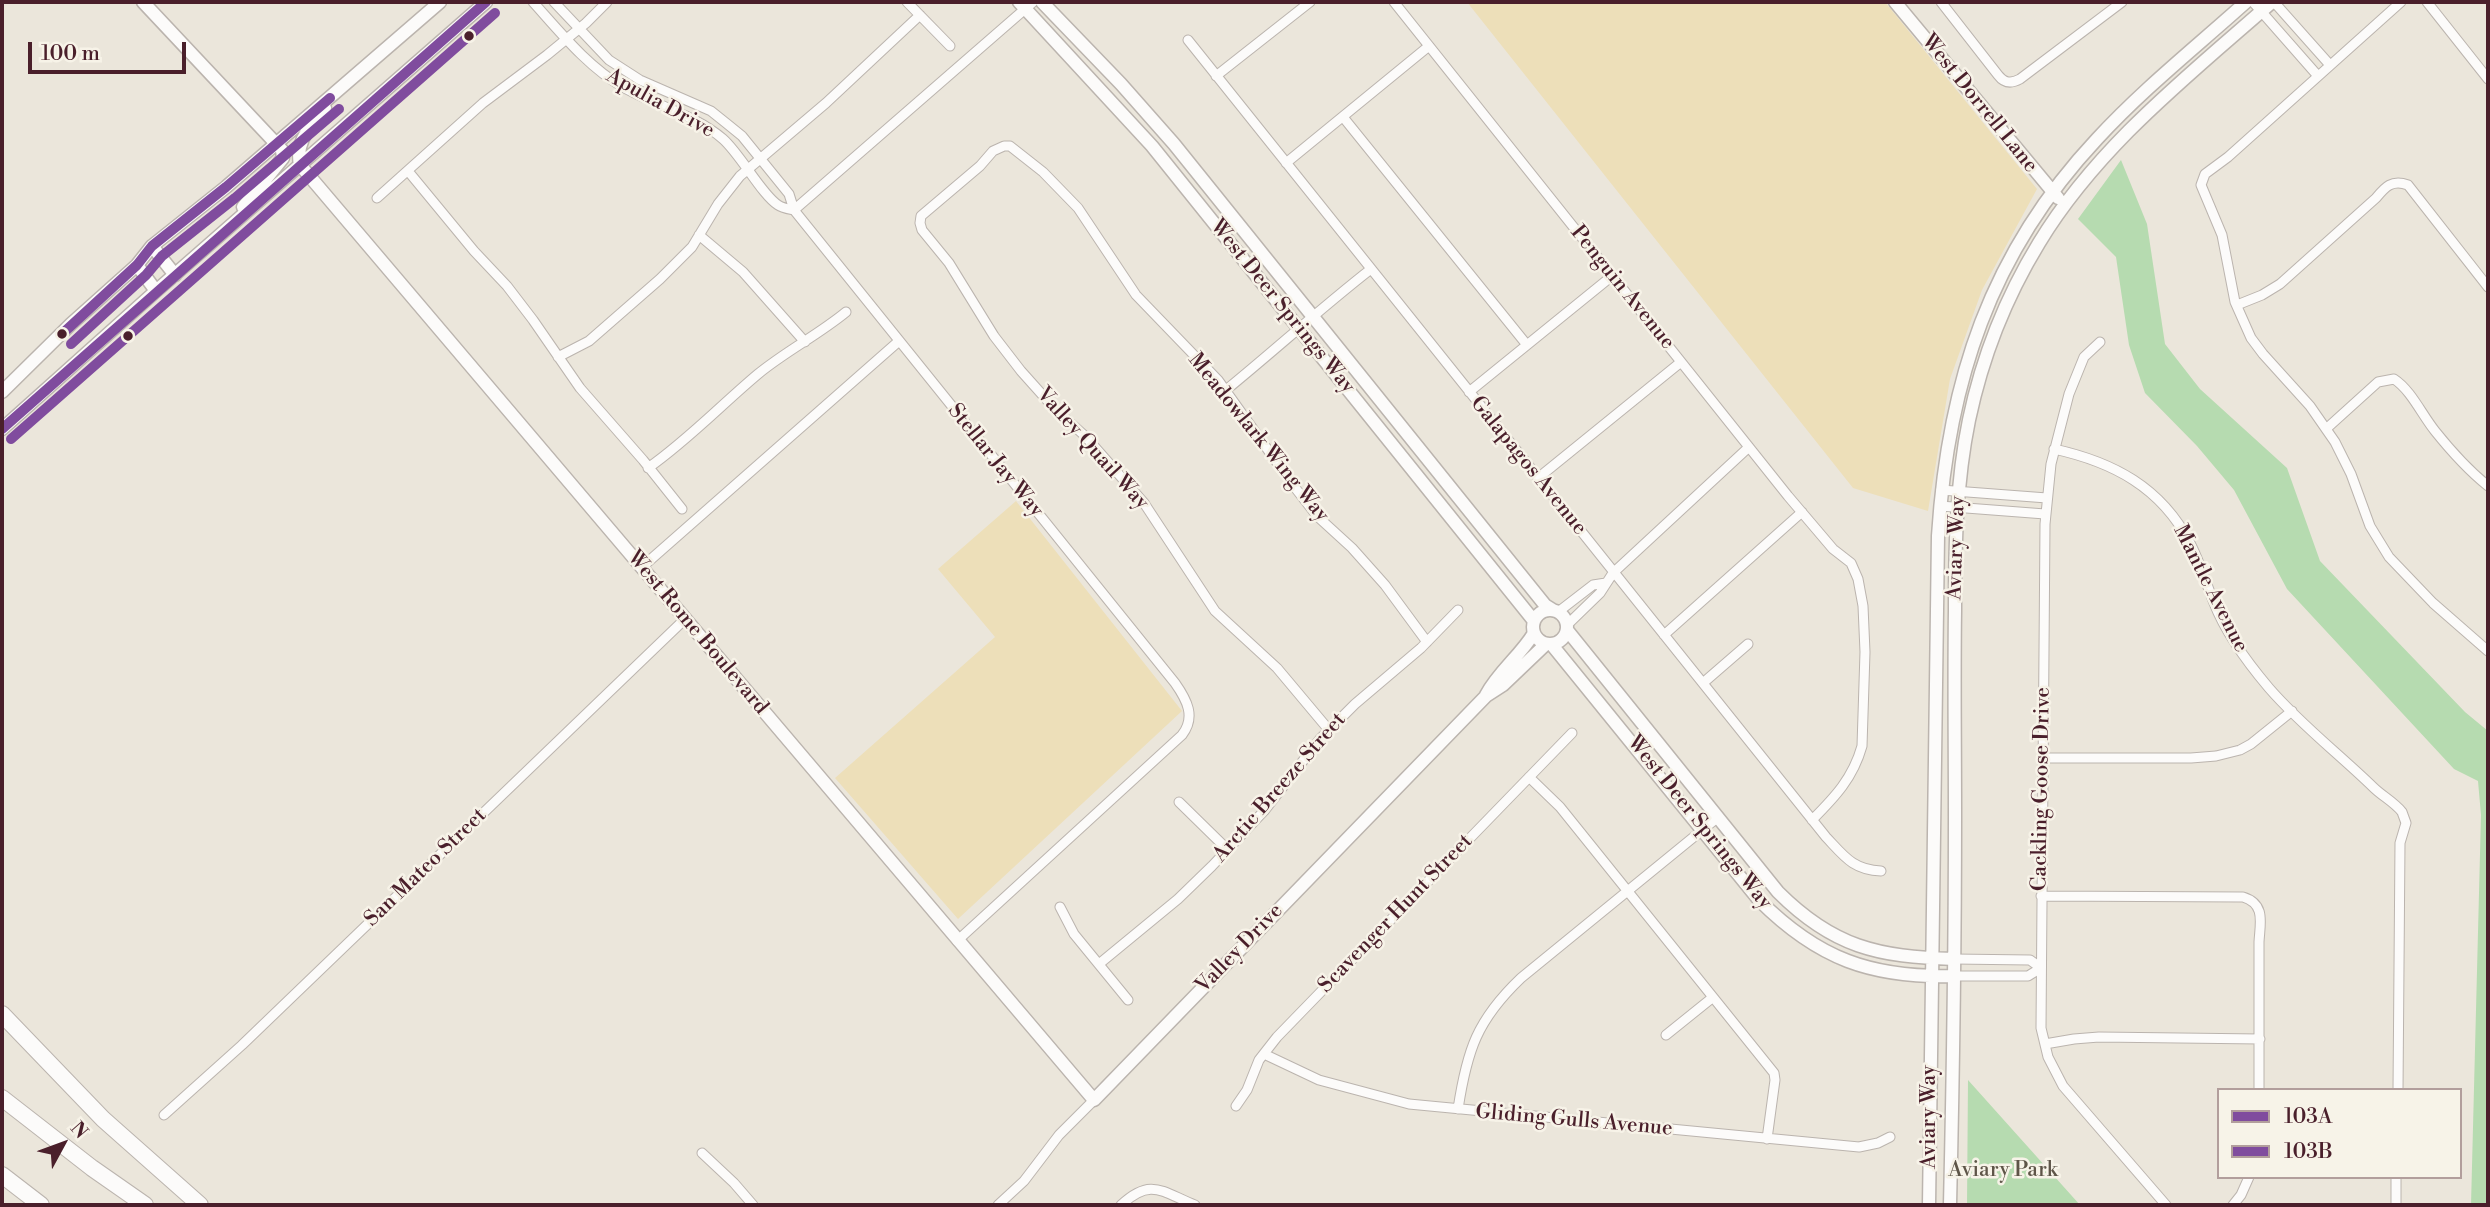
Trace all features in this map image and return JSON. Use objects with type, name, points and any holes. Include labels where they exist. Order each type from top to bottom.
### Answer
[{"type":"highway","points":[[2,1014],[103,1119],[200,1205]]},
{"type":"highway","points":[[2,1098],[92,1168],[145,1205]]},
{"type":"highway","points":[[2,1175],[41,1205]]},
{"type":"main road","points":[[144,2],[278,142],[282,150],[283,158],[263,180],[229,227]]},
{"type":"main road","points":[[2,392],[71,324],[137,265],[152,246],[440,2]]},
{"type":"main road","points":[[2,429],[486,2]]},
{"type":"main road","name":"West Deer Springs Way","points":[[1042,2],[1146,111],[1534,627]]},
{"type":"main road","name":"West Dorrell Lane","points":[[1895,2],[2064,205]]},
{"type":"main road","name":"Aviary Way","points":[[1929,1205],[1937,578],[1941,490],[1954,408],[1979,325],[2014,253],[2052,192],[2112,122],[2246,2]]},
{"type":"main road","name":"Aviary Way","points":[[1950,1205],[1954,976],[1955,545],[1969,418],[1991,343],[2022,274],[2064,205],[2131,128],[2257,7],[2273,2]]},
{"type":"main road","name":"West Deer Springs Way","points":[[1026,4],[1306,322],[1545,605],[1555,611]]},
{"type":"main road","points":[[300,165],[300,142],[337,91]]},
{"type":"main road","name":"West Rome Boulevard","points":[[300,165],[1094,1100]]},
{"type":"main road","points":[[152,246],[175,275]]},
{"type":"main road","points":[[137,265],[156,291]]},
{"type":"main road","points":[[1555,611],[1567,627],[1562,640],[1549,644],[1541,642],[1534,627],[1541,613],[1555,611]]},
{"type":"main road","name":"Valley Drive","points":[[1486,696],[1496,677],[1526,645],[1534,627]]},
{"type":"main road","name":"West Deer Springs Way","points":[[1567,627],[1717,818],[1777,892],[1798,912],[1822,929],[1849,943],[1873,951],[1954,959]]},
{"type":"main road","name":"West Deer Springs Way","points":[[1549,644],[1759,900],[1796,934],[1832,955],[1858,966],[1907,976],[1954,976]]},
{"type":"main road","name":"Valley Drive","points":[[1094,1100],[1486,696],[1503,685],[1549,644]]},
{"type":"street","name":"Apulia Drive","points":[[533,2],[589,62],[621,86],[699,122],[722,138],[778,205],[794,210]]},
{"type":"street","name":"Apulia Drive","points":[[554,2],[609,60],[640,80],[711,111],[742,136],[789,194],[794,210]]},
{"type":"street","points":[[377,198],[483,103],[567,38],[607,2]]},
{"type":"street","points":[[907,2],[950,46]]},
{"type":"street","points":[[1216,76],[1310,2]]},
{"type":"street","name":"Penguin Avenue","points":[[1394,2],[1749,447],[1833,549],[1855,569],[1863,606],[1864,627],[1862,746],[1857,762],[1842,789],[1812,820]]},
{"type":"street","points":[[1941,2],[1998,75],[2008,82],[2020,79],[2110,5],[2122,2]]},
{"type":"street","points":[[2273,2],[2330,65]]},
{"type":"street","points":[[2400,2],[2228,157],[2205,174],[2201,186],[2222,235],[2242,322],[2257,346],[2300,393],[2326,429],[2351,474],[2370,526],[2389,557],[2433,603],[2488,651]]},
{"type":"street","points":[[2427,2],[2488,79]]},
{"type":"street","points":[[794,210],[1026,4]]},
{"type":"street","points":[[2257,7],[2318,76]]},
{"type":"street","points":[[558,357],[589,341],[680,259],[730,187],[827,103],[920,15]]},
{"type":"street","name":"Galapagos Avenue","points":[[1188,40],[1812,820],[1857,867],[1881,872]]},
{"type":"street","points":[[1286,163],[1429,46]]},
{"type":"street","points":[[1343,117],[1527,345]]},
{"type":"street","name":"Meadowlark Wing Way","points":[[920,223],[921,216],[927,210],[980,166],[992,151],[1004,146],[1010,146],[1043,172],[1078,208],[1136,295],[1226,390],[1317,516],[1352,548],[1379,578],[1427,642]]},
{"type":"street","points":[[408,171],[521,304],[580,388],[682,509]]},
{"type":"street","points":[[2236,305],[2262,295],[2280,284],[2376,198],[2384,187],[2399,183],[2408,186],[2488,287]]},
{"type":"street","name":"Stellar Jay Way","points":[[794,210],[1175,683],[1188,705],[1188,727],[1182,735],[957,941]]},
{"type":"street","name":"Valley Quail Way","points":[[920,223],[922,230],[949,262],[994,336],[1021,371],[1055,409],[1085,436],[1136,495],[1173,545],[1215,611],[1277,668],[1329,730]]},
{"type":"street","points":[[699,235],[743,272],[805,342]]},
{"type":"street","points":[[1226,390],[1371,269]]},
{"type":"street","points":[[1469,392],[1612,275]]},
{"type":"street","points":[[648,468],[677,446],[758,374],[823,331],[846,312]]},
{"type":"street","points":[[641,568],[899,341]]},
{"type":"street","name":"Cackling Goose Drive","points":[[2100,342],[2084,357],[2077,369],[2054,449],[2045,514],[2040,1009],[2048,1057],[2063,1086],[2166,1205]]},
{"type":"street","points":[[1538,478],[1681,362]]},
{"type":"street","points":[[2326,429],[2378,382],[2394,379],[2460,461],[2488,486]]},
{"type":"street","points":[[1567,627],[1600,593],[1614,573],[1749,447]]},
{"type":"street","name":"Mantle Avenue","points":[[2054,449],[2090,458],[2123,472],[2154,496],[2189,541],[2217,610],[2237,647],[2270,690],[2383,797],[2398,806],[2405,818],[2406,824],[2400,843],[2398,1088]]},
{"type":"street","points":[[1941,490],[2047,498]]},
{"type":"street","points":[[1940,506],[2045,514]]},
{"type":"street","points":[[1664,635],[1802,512]]},
{"type":"street","points":[[1555,611],[1592,585],[1606,583]]},
{"type":"street","name":"Arctic Breeze Street","points":[[1099,964],[1178,899],[1228,850],[1264,811],[1329,730],[1427,642],[1458,610]]},
{"type":"street","name":"San Mateo Street","points":[[164,1115],[242,1045],[685,619]]},
{"type":"street","points":[[1703,683],[1748,644]]},
{"type":"street","points":[[2042,758],[2216,756],[2241,750],[2251,744],[2292,710]]},
{"type":"street","name":"Scavenger Hunt Street","points":[[1236,1106],[1264,1054],[1277,1037],[1572,733]]},
{"type":"street","points":[[1529,777],[1560,807],[1774,1073],[1767,1139]]},
{"type":"street","points":[[1179,802],[1228,850]]},
{"type":"street","points":[[1458,1110],[1469,1052],[1497,1002],[1521,978],[1717,818]]},
{"type":"street","points":[[2041,896],[2243,897],[2254,902],[2262,919],[2259,942],[2259,1088]]},
{"type":"street","points":[[1060,907],[1074,934],[1128,1000]]},
{"type":"street","points":[[1954,959],[2030,960],[2041,968],[2028,976],[1954,976]]},
{"type":"street","points":[[1666,1034],[1712,998]]},
{"type":"street","points":[[2045,1044],[2099,1037],[2260,1039]]},
{"type":"street","name":"Gliding Gulls Avenue","points":[[1264,1054],[1318,1080],[1409,1104],[1859,1147],[1890,1137]]},
{"type":"street","name":"Valley Drive","points":[[998,1205],[1024,1181],[1059,1135],[1094,1100]]},
{"type":"street","points":[[702,1153],[753,1205]]},
{"type":"street","points":[[2233,1205],[2248,1179]]},
{"type":"street","points":[[2396,1179],[2396,1205]]},
{"type":"street","points":[[1121,1205],[1137,1191],[1153,1188],[1195,1205]]},
{"type":"green space","points":[[2121,160],[2147,224],[2165,344],[2200,389],[2287,468],[2320,561],[2465,712],[2488,731],[2488,1205],[2471,1205],[2481,815],[2478,781],[2454,769],[2287,589],[2234,490],[2197,446],[2145,393],[2129,345],[2116,257],[2078,219]]},
{"type":"green space","name":"Aviary Park","points":[[1968,1080],[2080,1205],[1967,1205]]},
{"type":"sand","points":[[1467,2],[1885,2],[2037,189],[1982,290],[1950,379],[1928,511],[1853,488]]},
{"type":"sand","points":[[1016,501],[1182,711],[958,919],[835,778],[995,637],[938,569]]},
{"type":"transit line","name":"103A","points":[[2,429],[486,2]]},
{"type":"transit line","name":"103B","points":[[11,439],[495,13]]},
{"type":"transit line","name":"103A","points":[[62,334],[137,265],[152,246],[330,98]]},
{"type":"transit line","name":"103B","points":[[71,344],[146,275],[162,256],[339,109]]}]
